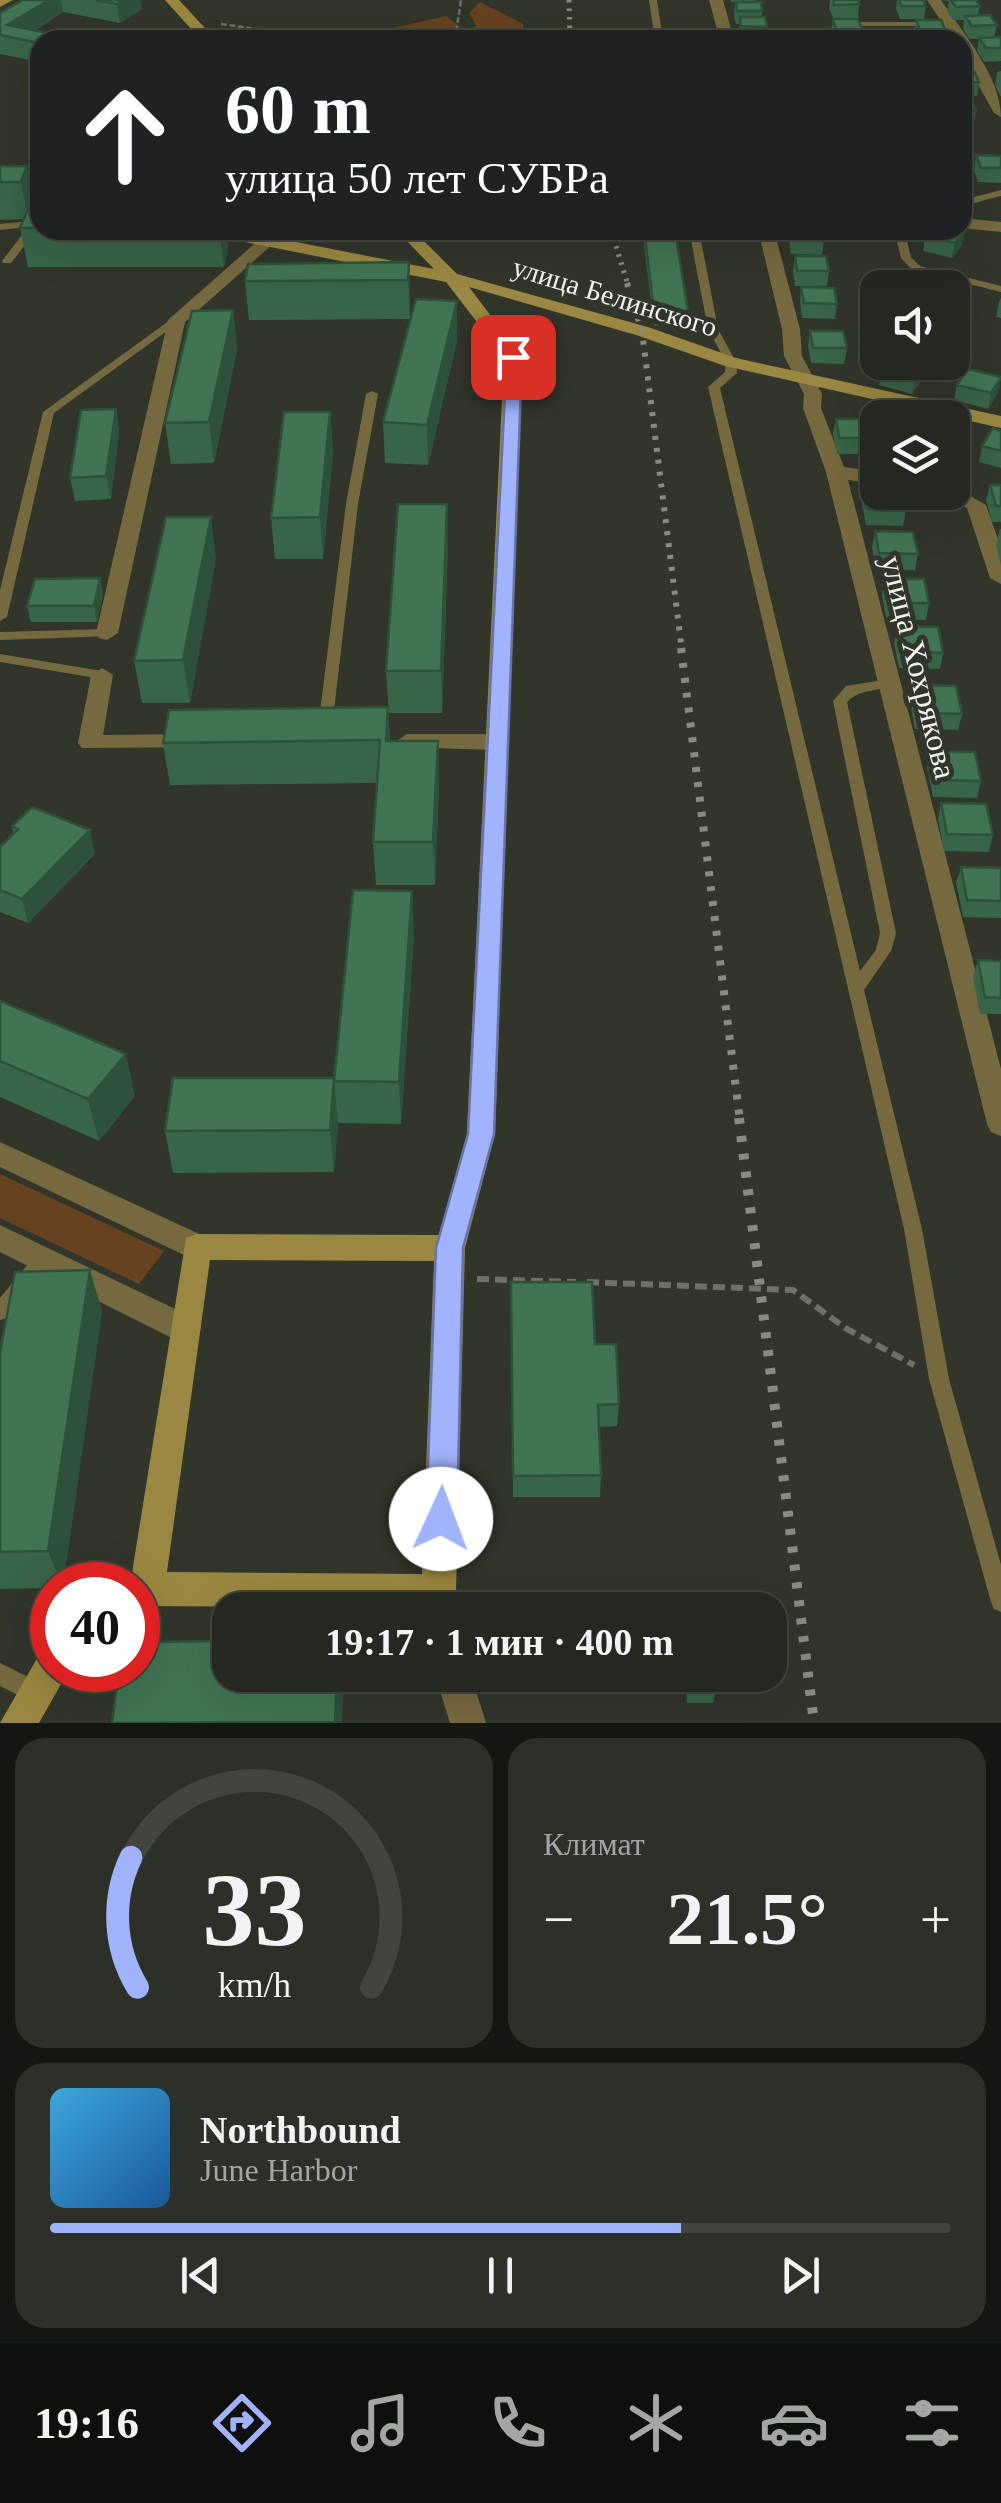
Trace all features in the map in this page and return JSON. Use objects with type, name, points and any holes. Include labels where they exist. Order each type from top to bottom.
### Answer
[{"type":"street","points":[[172,0],[199,30]]},
{"type":"street","points":[[716,0],[724,30]]},
{"type":"street","points":[[934,0],[956,30]]},
{"type":"street","points":[[972,58],[1000,107]]},
{"type":"street","points":[[980,104],[1000,107]]},
{"type":"street","points":[[0,180],[30,187]]},
{"type":"street","points":[[972,224],[1001,227]]},
{"type":"street","points":[[107,633],[177,320],[270,240]]},
{"type":"street","name":"улица Белинского","points":[[287,240],[613,322],[731,362],[1001,422]]},
{"type":"street","points":[[414,240],[493,325],[513,357],[481,1134],[449,1263],[440,1592]]},
{"type":"street","name":"улица Хохрякова","points":[[769,240],[791,329],[793,356],[813,394],[812,408],[836,472],[1001,1124]]},
{"type":"street","points":[[836,472],[860,475]]},
{"type":"street","points":[[970,502],[976,505],[1001,578]]},
{"type":"street","points":[[102,675],[90,742],[226,742]]},
{"type":"street","points":[[382,742],[497,742]]},
{"type":"street","points":[[0,1154],[197,1247],[449,1263]]},
{"type":"street","points":[[0,1238],[185,1329]]},
{"type":"street","points":[[147,1562],[197,1247]]},
{"type":"street","points":[[160,1593],[212,1594]]},
{"type":"street","points":[[458,1692],[468,1723]]},
{"type":"lane","points":[[653,0],[658,30]]},
{"type":"lane","points":[[844,24],[952,24]]},
{"type":"lane","points":[[972,200],[1001,193]]},
{"type":"lane","points":[[0,226],[30,225]]},
{"type":"lane","points":[[8,261],[30,234]]},
{"type":"lane","points":[[696,240],[713,329],[731,362],[731,373],[714,387],[913,1229],[939,1379],[1001,1602]]},
{"type":"lane","points":[[902,240],[906,258],[916,268],[1001,289]]},
{"type":"lane","points":[[0,618],[49,412],[177,320]]},
{"type":"lane","points":[[324,742],[352,504],[372,394]]},
{"type":"lane","points":[[0,636],[107,633]]},
{"type":"lane","points":[[0,658],[102,675]]},
{"type":"lane","points":[[856,988],[883,951],[888,933],[840,701],[851,689],[890,683]]},
{"type":"lane","points":[[0,1312],[44,1258]]},
{"type":"lane","points":[[0,1674],[36,1695]]},
{"type":"path","points":[[456,30],[461,0]]},
{"type":"path","points":[[193,24],[255,30]]},
{"type":"path","points":[[449,1263],[793,1290],[847,1329],[939,1379]]},
{"type":"shaded area","points":[[480,2],[523,24],[524,30],[469,30],[476,26],[469,13]]},
{"type":"shaded area","points":[[446,16],[464,30],[385,30]]},
{"type":"shaded area","points":[[0,1174],[164,1251],[139,1284],[0,1218]]},
{"type":"building","points":[[23,0],[49,0],[7,25],[33,30],[30,41],[0,35],[0,13]]},
{"type":"building","points":[[833,0],[858,0],[859,4],[834,5]]},
{"type":"building","points":[[899,0],[924,0],[926,6],[901,6]]},
{"type":"building","points":[[951,0],[976,0],[980,6],[956,7]]},
{"type":"building","points":[[736,2],[761,2],[762,11],[737,11]]},
{"type":"building","points":[[990,15],[997,25],[972,26],[965,16]]},
{"type":"building","points":[[740,17],[765,17],[767,27],[741,26]]},
{"type":"building","points":[[833,19],[858,19],[862,29],[836,29]]},
{"type":"building","points":[[916,20],[941,20],[945,30],[920,30]]},
{"type":"building","points":[[1001,37],[1001,48],[986,48],[979,38]]},
{"type":"building","points":[[976,155],[1001,156],[1001,168],[981,168]]},
{"type":"building","points":[[0,166],[27,166],[21,182],[0,182]]},
{"type":"building","points":[[27,211],[30,211],[30,228],[20,228]]},
{"type":"building","points":[[645,240],[677,240],[689,318],[655,318]]},
{"type":"building","points":[[795,256],[826,256],[829,271],[797,271]]},
{"type":"building","points":[[409,262],[408,280],[245,281],[248,264]]},
{"type":"building","points":[[801,287],[834,288],[837,304],[804,303]]},
{"type":"building","points":[[416,299],[457,301],[427,425],[383,422]]},
{"type":"building","points":[[233,310],[209,422],[165,423],[192,311]]},
{"type":"building","points":[[810,331],[843,331],[847,348],[813,348]]},
{"type":"building","points":[[970,369],[1001,377],[991,393],[957,385],[960,380],[970,380]]},
{"type":"building","points":[[116,409],[106,476],[70,478],[81,410]]},
{"type":"building","points":[[284,412],[330,412],[320,517],[271,518]]},
{"type":"building","points":[[836,419],[860,419],[860,438],[839,438]]},
{"type":"building","points":[[993,428],[1001,431],[1001,451],[982,446]]},
{"type":"building","points":[[990,485],[1001,485],[1001,506],[996,506]]},
{"type":"building","points":[[398,504],[447,504],[441,671],[386,671]]},
{"type":"building","points":[[166,517],[211,517],[183,660],[134,661]]},
{"type":"building","points":[[875,531],[913,532],[918,554],[879,553]]},
{"type":"building","points":[[100,578],[94,606],[27,606],[35,579]]},
{"type":"building","points":[[884,579],[924,579],[929,603],[889,603]]},
{"type":"building","points":[[897,626],[938,627],[943,653],[902,652]]},
{"type":"building","points":[[914,685],[956,686],[962,714],[919,713]]},
{"type":"building","points":[[388,707],[386,741],[438,741],[433,842],[373,842],[380,740],[163,743],[169,710]]},
{"type":"building","points":[[930,751],[975,752],[981,781],[936,780]]},
{"type":"building","points":[[941,803],[986,804],[993,835],[947,834]]},
{"type":"building","points":[[32,807],[90,830],[22,899],[0,890],[0,847],[18,829],[12,826]]},
{"type":"building","points":[[961,867],[1001,868],[1001,901],[967,900]]},
{"type":"building","points":[[353,890],[412,891],[399,1082],[334,1081]]},
{"type":"building","points":[[978,960],[1001,961],[1001,998],[985,997]]},
{"type":"building","points":[[0,1001],[126,1054],[88,1099],[0,1061]]},
{"type":"building","points":[[173,1078],[334,1078],[330,1130],[165,1131]]},
{"type":"building","points":[[90,1270],[48,1551],[0,1552],[0,1352],[15,1272]]},
{"type":"building","points":[[511,1282],[592,1282],[595,1344],[616,1344],[619,1404],[598,1405],[601,1475],[513,1476]]},
{"type":"building","points":[[212,1641],[212,1692],[336,1692],[335,1722],[112,1723],[116,1692],[160,1692],[160,1642]]},
{"type":"railway","points":[[569,0],[570,30]]},
{"type":"railway","points":[[614,240],[628,285]]},
{"type":"railway","points":[[627,283],[642,331],[682,651]]},
{"type":"railway","points":[[681,648],[740,1121]]},
{"type":"railway","points":[[739,1118],[814,1723]]},
{"type":"route","points":[[441,1519],[450,1248],[481,1134],[513,357]]}]
